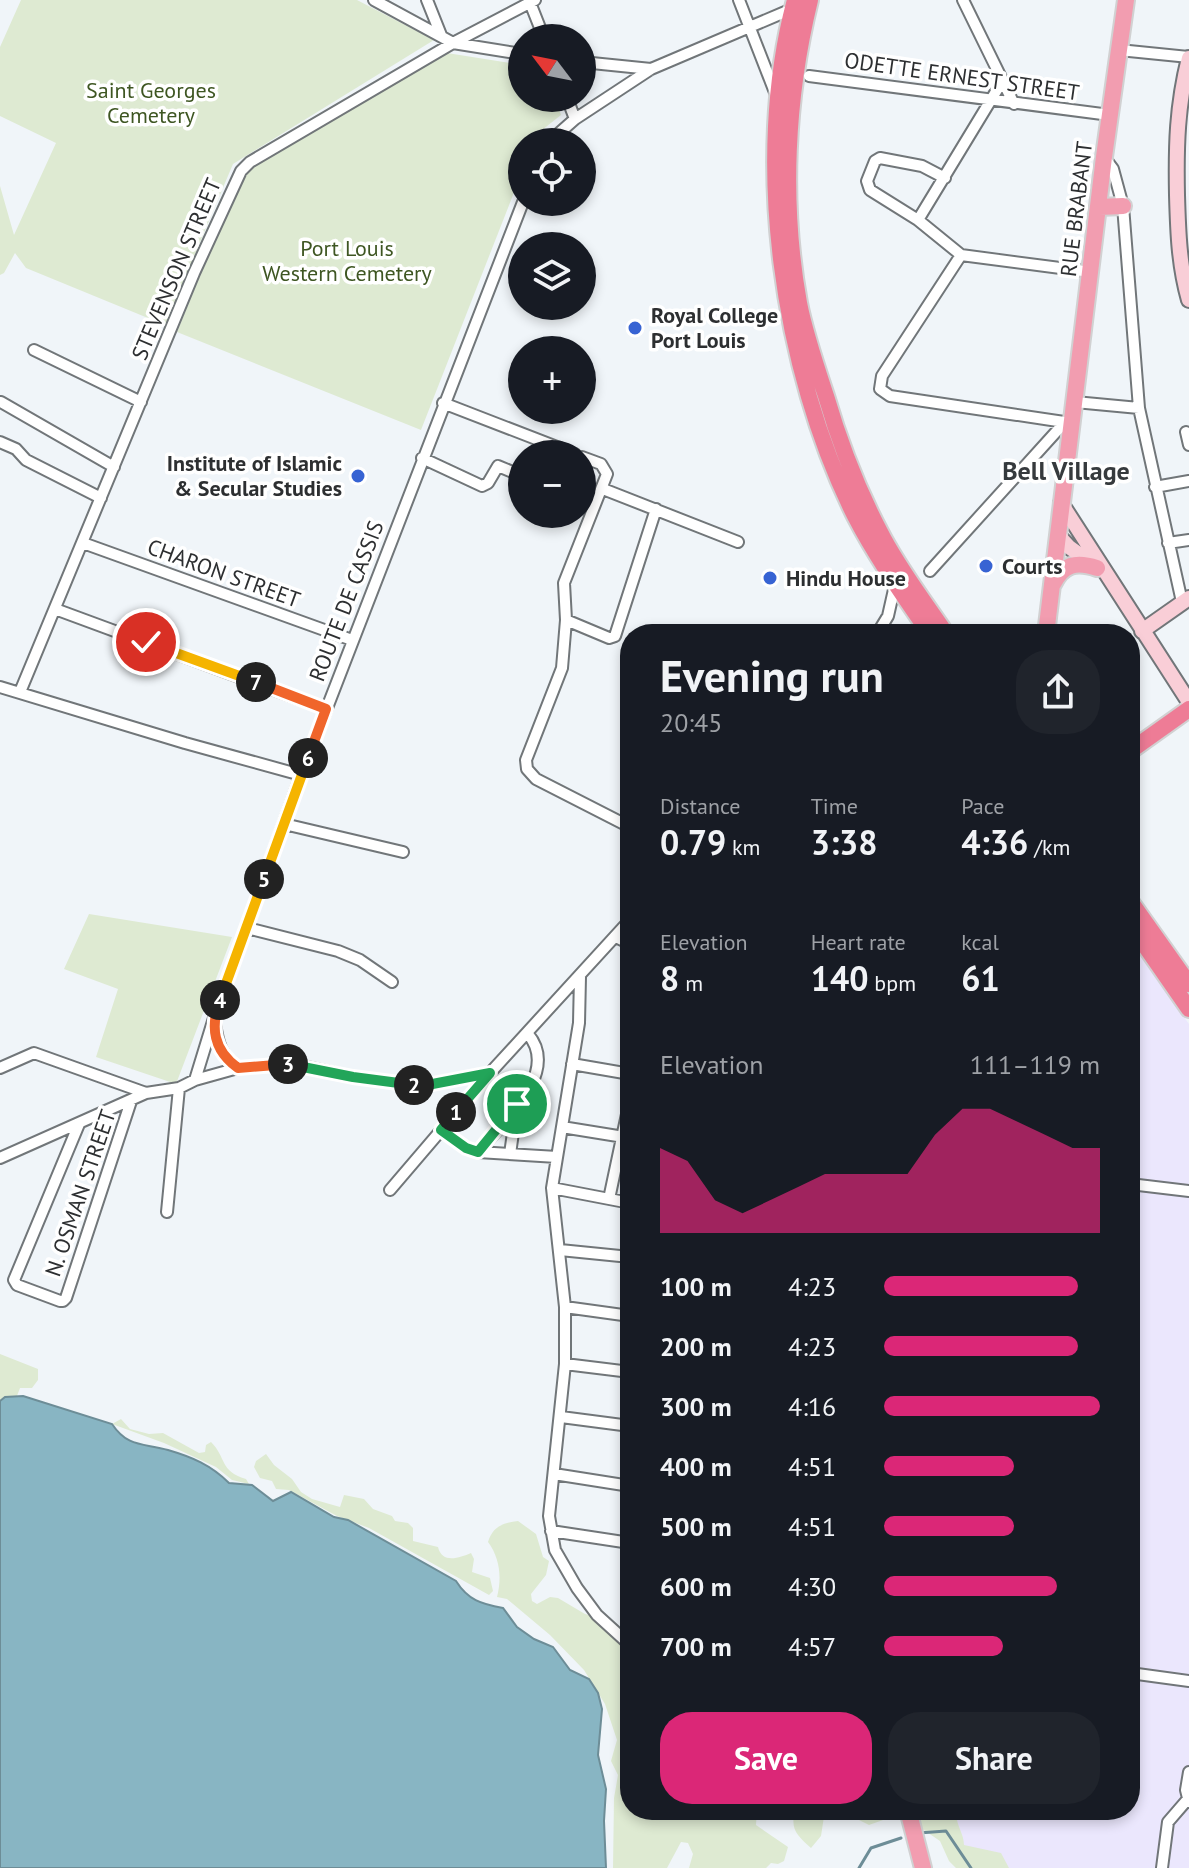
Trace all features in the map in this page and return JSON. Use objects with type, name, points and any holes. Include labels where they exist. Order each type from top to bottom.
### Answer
[{"type":"highway","points":[[810,0],[791,115],[788,168],[792,250],[800,306],[845,457],[858,490],[881,536],[939,624]]},
{"type":"highway","points":[[794,4],[779,101],[775,176],[780,257],[800,366],[824,441],[855,516],[923,624]]},
{"type":"highway","points":[[1140,744],[1189,709]]},
{"type":"highway","points":[[1140,915],[1189,984]]},
{"type":"highway","points":[[1140,938],[1189,1009]]},
{"type":"main road","name":"RUE BRABANT","points":[[1047,624],[1068,423],[1075,402],[1126,0]]},
{"type":"main road","points":[[1189,57],[1183,124],[1179,252],[1189,300]]},
{"type":"main road","points":[[1099,207],[1123,206]]},
{"type":"main road","points":[[1061,503],[1137,624]]},
{"type":"main road","points":[[1058,535],[1103,572]]},
{"type":"main road","points":[[1052,585],[1060,573],[1071,565],[1079,563],[1103,572]]},
{"type":"main road","points":[[1142,631],[1186,600]]},
{"type":"main road","points":[[1140,628],[1189,702]]},
{"type":"main road","points":[[911,1820],[923,1868]]},
{"type":"street","points":[[374,0],[453,43],[508,52]]},
{"type":"street","points":[[427,0],[441,35]]},
{"type":"street","points":[[739,0],[779,101]]},
{"type":"street","points":[[963,0],[1014,104]]},
{"type":"street","points":[[531,1],[539,24]]},
{"type":"street","name":"STEVENSON STREET","points":[[20,692],[194,273],[241,171],[250,162],[453,43],[531,1]]},
{"type":"street","points":[[565,128],[651,69],[749,28],[794,4]]},
{"type":"street","points":[[1119,50],[1189,57]]},
{"type":"street","points":[[596,63],[651,69]]},
{"type":"street","name":"ODETTE ERNEST STREET","points":[[809,76],[1110,115]]},
{"type":"street","points":[[918,220],[1003,80]]},
{"type":"street","points":[[572,112],[575,119]]},
{"type":"street","points":[[1104,157],[1113,169],[1123,206],[1139,408],[1168,543],[1186,600]]},
{"type":"street","points":[[945,178],[922,166],[880,158],[875,161],[867,181],[870,190],[918,220],[961,255],[1091,272]]},
{"type":"street","name":"ROUTE DE CASSIS","points":[[195,1080],[214,1018],[301,775],[517,216]]},
{"type":"street","points":[[961,255],[882,376],[880,389],[884,394],[1068,423]]},
{"type":"street","points":[[34,350],[141,402]]},
{"type":"street","points":[[1,402],[114,467]]},
{"type":"street","points":[[1075,402],[1139,408]]},
{"type":"street","points":[[443,403],[539,440]]},
{"type":"street","points":[[930,571],[1068,423]]},
{"type":"street","points":[[1186,432],[1189,445]]},
{"type":"street","points":[[0,442],[16,449],[26,460],[101,498]]},
{"type":"street","points":[[422,458],[482,486],[488,483],[498,466],[508,470]]},
{"type":"street","points":[[596,462],[607,470],[603,489],[596,498]]},
{"type":"street","points":[[1155,487],[1189,481]]},
{"type":"street","points":[[603,489],[738,542]]},
{"type":"street","points":[[566,620],[609,638],[615,636],[656,509]]},
{"type":"street","points":[[581,528],[564,583],[566,620],[562,668],[526,760],[527,769],[536,779],[620,822]]},
{"type":"street","points":[[1168,543],[1189,540]]},
{"type":"street","name":"CHARON STREET","points":[[83,543],[352,640]]},
{"type":"street","points":[[883,624],[896,584]]},
{"type":"street","points":[[55,609],[326,709]]},
{"type":"street","points":[[0,687],[301,775]]},
{"type":"street","points":[[284,824],[403,852]]},
{"type":"street","points":[[247,928],[338,951],[360,960],[392,982]]},
{"type":"street","points":[[390,1190],[490,1073],[620,932]]},
{"type":"street","points":[[616,937],[620,939]]},
{"type":"street","points":[[580,977],[579,1023],[552,1188],[565,1307],[565,1364],[549,1516],[555,1550],[587,1602],[620,1636]]},
{"type":"street","points":[[214,1018],[218,1045],[225,1059],[238,1068]]},
{"type":"street","points":[[478,1152],[533,1084],[539,1070],[537,1044],[528,1034]]},
{"type":"street","points":[[0,1068],[34,1053],[146,1093]]},
{"type":"street","points":[[0,1158],[146,1093],[179,1088],[195,1080],[238,1068],[294,1064],[353,1077],[422,1086],[490,1073]]},
{"type":"street","points":[[572,1064],[620,1072]]},
{"type":"street","points":[[167,1212],[179,1088]]},
{"type":"street","name":"N. OSMAN STREET","points":[[79,1124],[14,1283],[60,1301],[66,1298],[131,1101]]},
{"type":"street","points":[[510,1154],[517,1104]]},
{"type":"street","points":[[562,1127],[620,1137]]},
{"type":"street","points":[[441,1130],[466,1148],[478,1152],[557,1157]]},
{"type":"street","points":[[609,1199],[620,1160]]},
{"type":"street","points":[[1140,1185],[1189,1191]]},
{"type":"street","points":[[552,1188],[620,1201]]},
{"type":"street","points":[[560,1250],[620,1256]]},
{"type":"street","points":[[565,1307],[620,1315]]},
{"type":"street","points":[[565,1364],[620,1371]]},
{"type":"street","points":[[561,1417],[620,1425]]},
{"type":"street","points":[[554,1474],[620,1484]]},
{"type":"street","points":[[551,1531],[620,1541]]},
{"type":"street","points":[[1140,1674],[1189,1681]]},
{"type":"street","points":[[1162,1868],[1168,1822],[1188,1801],[1189,1772]]},
{"type":"shaded area","points":[[1140,956],[1189,1024],[1189,1868],[962,1868],[938,1820],[1140,1820]]},
{"type":"green space","name":"Saint Georges Cemetery","points":[[21,0],[357,0],[434,40],[233,164],[165,325],[26,268],[15,253],[0,275],[0,186],[14,235],[56,143],[0,116],[0,47]]},
{"type":"green space","name":"Port Louis Western Cemetery","points":[[447,53],[508,63],[508,112],[560,112],[561,115],[545,128],[508,128],[508,208],[421,430],[177,332],[243,169]]},
{"type":"green space","points":[[89,914],[232,937],[176,1084],[96,1057],[118,989],[64,969]]},
{"type":"green space","points":[[0,1354],[38,1369],[38,1380],[32,1388],[20,1388],[10,1414],[0,1422]]},
{"type":"green space","points":[[121,1419],[130,1429],[149,1434],[163,1433],[199,1453],[205,1452],[206,1445],[211,1442],[227,1468],[249,1484],[232,1480],[216,1467],[164,1443],[112,1424]]},
{"type":"green space","points":[[266,1454],[301,1492],[312,1499],[340,1507],[344,1495],[364,1499],[373,1509],[392,1516],[395,1521],[408,1523],[413,1528],[413,1541],[438,1547],[447,1558],[471,1553],[474,1559],[472,1572],[490,1578],[493,1591],[489,1595],[369,1528],[337,1516],[289,1490],[276,1489],[272,1481],[260,1478],[254,1467],[256,1461]]},
{"type":"green space","points":[[518,1521],[536,1534],[543,1557],[549,1561],[546,1575],[531,1594],[532,1601],[537,1604],[550,1597],[558,1598],[596,1617],[620,1638],[620,1820],[756,1820],[756,1825],[788,1847],[784,1861],[771,1863],[766,1868],[689,1868],[693,1854],[688,1843],[681,1842],[667,1868],[613,1868],[614,1798],[618,1775],[611,1761],[617,1740],[605,1704],[584,1670],[550,1635],[507,1599],[497,1597],[499,1568],[488,1542],[499,1526]]},
{"type":"green space","points":[[793,1820],[823,1820],[821,1836],[811,1848],[796,1832]]},
{"type":"green space","points":[[859,1820],[883,1820],[869,1825]]},
{"type":"green space","points":[[916,1820],[957,1820],[964,1845],[1001,1853],[1009,1868],[956,1868],[949,1861],[940,1841],[915,1824]]},
{"type":"water","points":[[23,1396],[112,1424],[130,1441],[193,1459],[208,1466],[229,1483],[252,1485],[273,1501],[291,1492],[334,1517],[348,1520],[456,1581],[465,1593],[476,1600],[503,1608],[517,1627],[553,1647],[570,1670],[589,1679],[598,1693],[602,1709],[598,1755],[606,1789],[606,1868],[0,1868],[0,1401],[5,1397]]},
{"type":"waterway","points":[[919,1833],[946,1831],[971,1868]]},
{"type":"waterway","points":[[859,1868],[871,1848],[901,1838]]},
{"type":"place","name":"Royal College Port Louis","points":[[635,328]]},
{"type":"place","name":"Institute of Islamic & Secular Studies","points":[[358,476]]},
{"type":"place","name":"Courts","points":[[986,566]]},
{"type":"place","name":"Hindu House","points":[[770,578]]},
{"type":"district","name":"Bell Village","points":[[1066,470]]},
{"type":"route","points":[[146,642],[326,709],[214,1018],[218,1045],[225,1059],[238,1068],[294,1064],[353,1077],[422,1086],[490,1073],[441,1130],[466,1148],[478,1152],[517,1104]]}]
